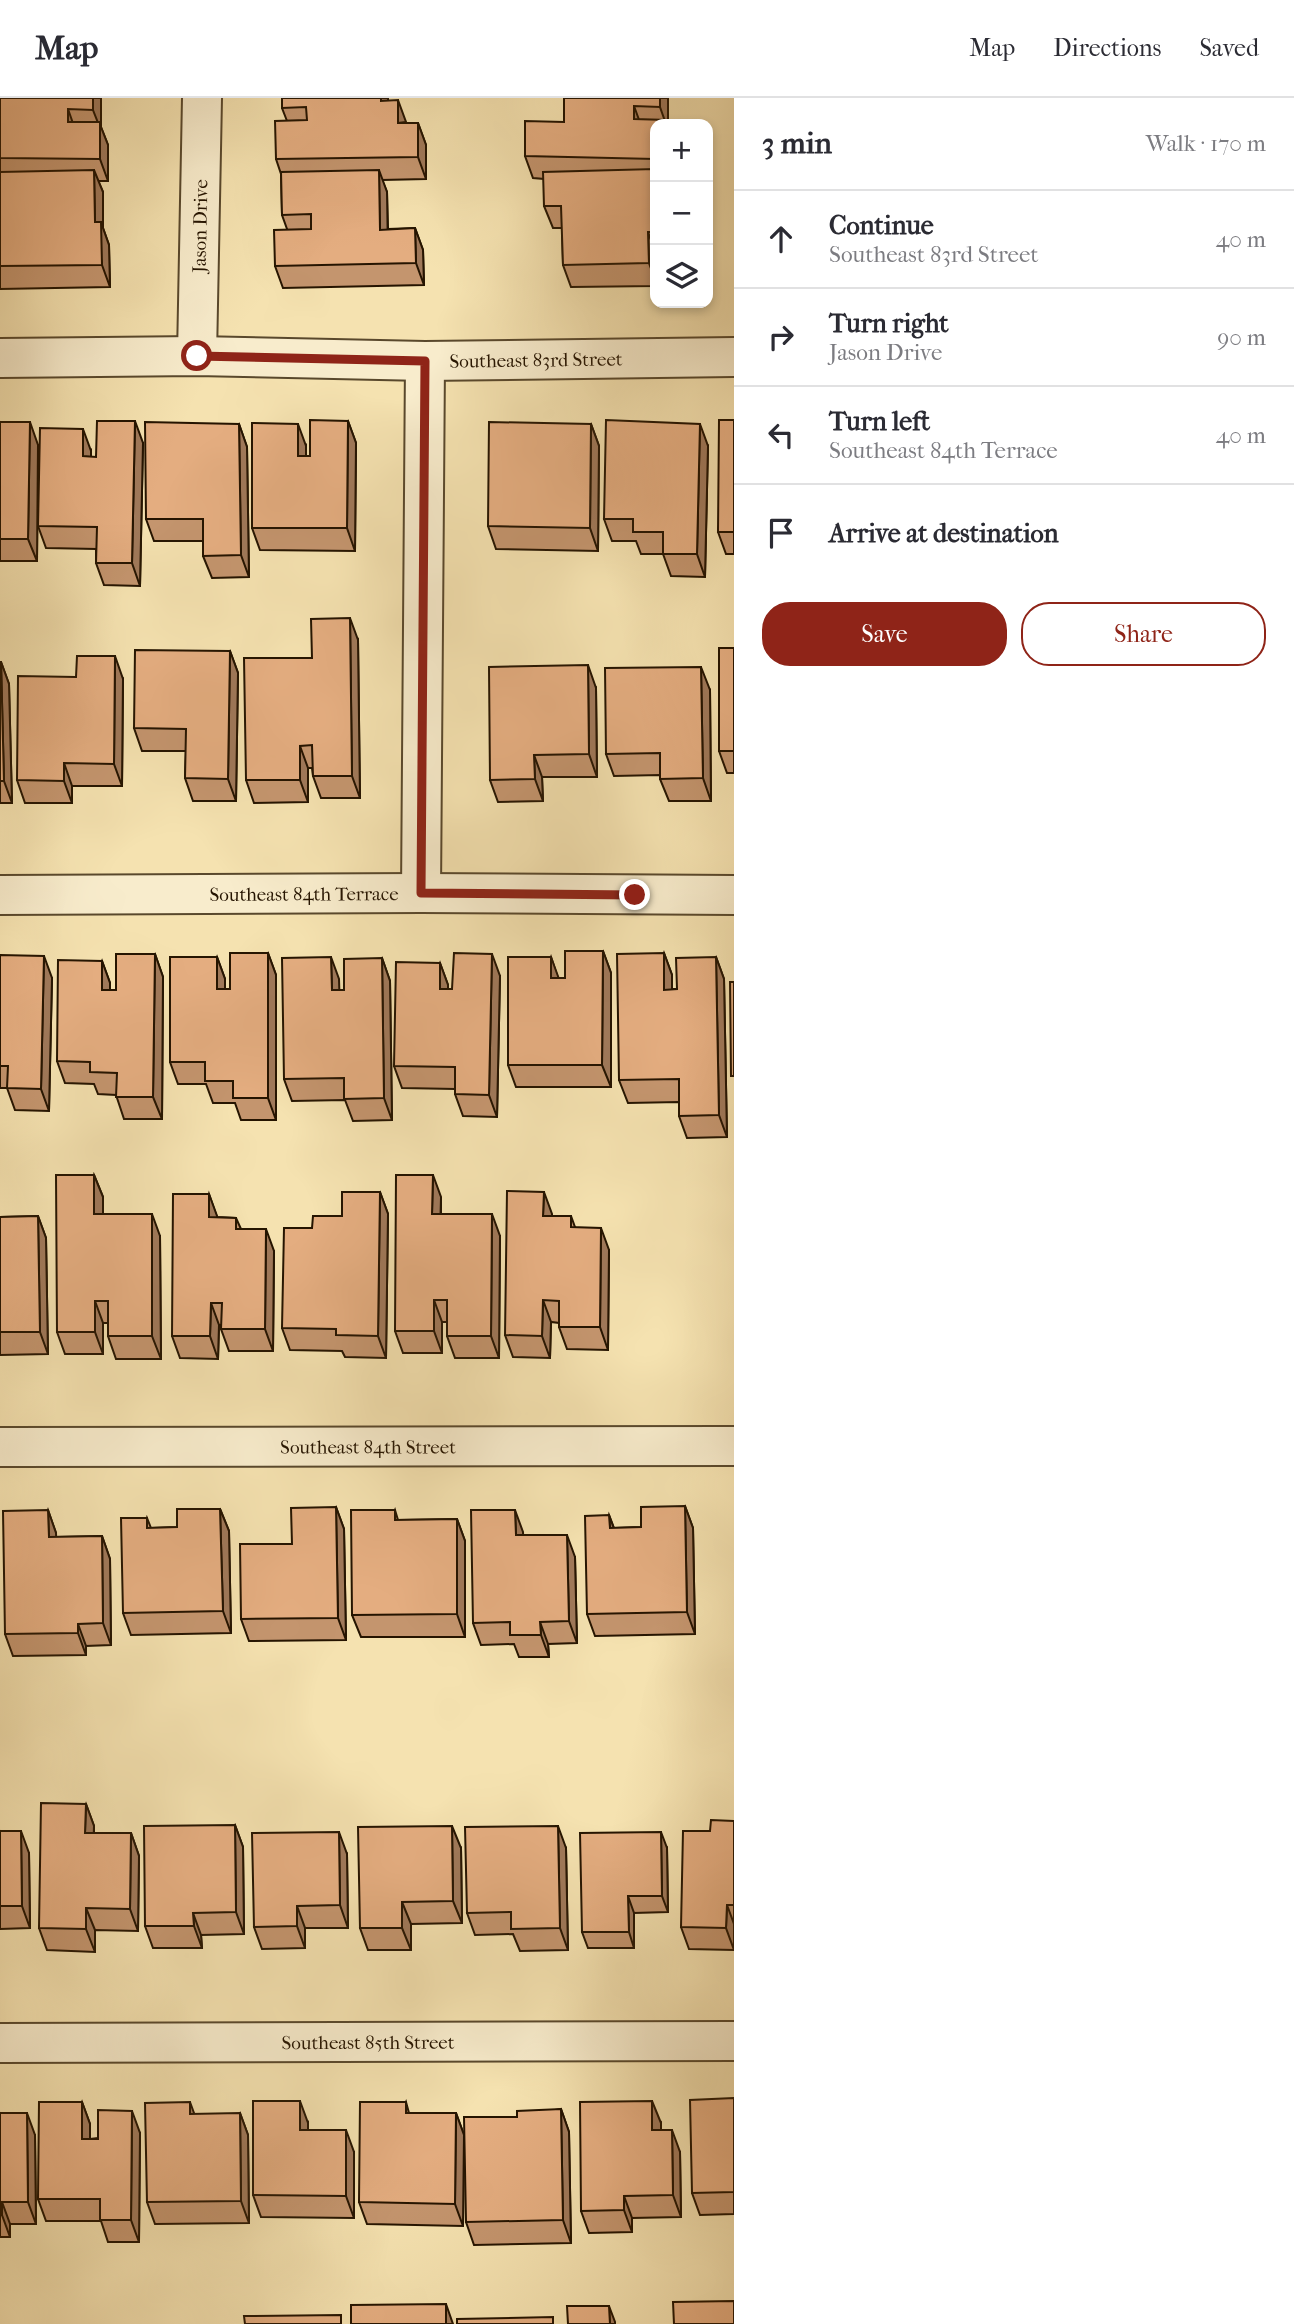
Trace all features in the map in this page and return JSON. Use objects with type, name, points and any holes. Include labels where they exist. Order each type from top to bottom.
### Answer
[{"type":"street","name":"Jason Drive","points":[[197,356],[202,98]]},
{"type":"street","name":"Southeast 83rd Street","points":[[0,358],[197,356],[425,361],[734,357]]},
{"type":"street","points":[[421,893],[425,361]]},
{"type":"street","name":"Southeast 84th Terrace","points":[[0,895],[734,895]]},
{"type":"street","name":"Southeast 84th Street","points":[[0,1447],[734,1447]]},
{"type":"street","name":"Southeast 85th Street","points":[[0,2043],[734,2041]]},
{"type":"building","points":[[0,98],[93,98],[93,110],[68,109],[68,122],[100,122],[100,159],[0,158]]},
{"type":"building","points":[[282,98],[398,100],[398,123],[418,123],[418,157],[276,159],[275,121],[307,120],[306,107],[282,108]]},
{"type":"building","points":[[564,98],[660,98],[660,107],[634,106],[634,119],[650,119],[650,159],[525,156],[525,121],[564,122]]},
{"type":"building","points":[[650,169],[649,263],[563,265],[561,206],[544,206],[543,172]]},
{"type":"building","points":[[94,170],[95,222],[101,222],[102,265],[0,266],[0,172]]},
{"type":"building","points":[[379,170],[380,230],[415,228],[416,263],[275,266],[274,230],[311,229],[311,214],[282,215],[281,172]]},
{"type":"building","points":[[310,420],[348,421],[347,528],[252,528],[252,423],[298,424],[298,456],[310,456]]},
{"type":"building","points":[[606,420],[700,424],[697,554],[663,554],[663,532],[633,532],[633,519],[604,519]]},
{"type":"building","points":[[719,420],[734,420],[734,532],[718,532]]},
{"type":"building","points":[[97,421],[135,421],[132,563],[96,563],[97,527],[38,526],[40,428],[83,429],[83,456],[96,457]]},
{"type":"building","points":[[0,422],[30,422],[28,539],[0,539]]},
{"type":"building","points":[[145,422],[239,424],[241,555],[203,556],[203,519],[146,519]]},
{"type":"building","points":[[489,422],[591,424],[590,528],[488,526]]},
{"type":"building","points":[[350,618],[352,776],[313,776],[312,745],[300,746],[300,780],[246,780],[244,658],[312,658],[311,619]]},
{"type":"building","points":[[719,648],[734,648],[734,751],[719,751]]},
{"type":"building","points":[[135,650],[230,651],[228,779],[185,778],[186,729],[134,728]]},
{"type":"building","points":[[77,656],[115,656],[114,764],[64,763],[64,781],[17,780],[18,676],[76,677]]},
{"type":"building","points":[[1,662],[4,781],[0,781]]},
{"type":"building","points":[[588,665],[589,754],[534,755],[535,779],[490,780],[489,667]]},
{"type":"building","points":[[701,667],[703,778],[660,779],[660,753],[606,754],[605,668]]},
{"type":"building","points":[[565,951],[603,951],[602,1065],[508,1065],[508,957],[551,957],[551,978],[565,978]]},
{"type":"building","points":[[230,953],[268,953],[268,1098],[233,1098],[233,1081],[205,1081],[205,1062],[170,1062],[170,957],[217,957],[217,989],[230,989]]},
{"type":"building","points":[[454,953],[492,954],[489,1095],[455,1094],[455,1067],[394,1066],[396,962],[440,963],[440,989],[452,989]]},
{"type":"building","points":[[664,953],[664,990],[677,989],[676,958],[716,957],[719,1115],[679,1116],[679,1079],[619,1080],[617,954]]},
{"type":"building","points":[[116,954],[155,954],[153,1097],[116,1097],[117,1073],[90,1072],[90,1062],[57,1061],[58,960],[102,961],[102,990],[116,990]]},
{"type":"building","points":[[0,955],[44,956],[41,1089],[7,1088],[8,1066],[0,1066]]},
{"type":"building","points":[[331,957],[332,990],[344,990],[344,959],[382,958],[384,1098],[344,1099],[344,1078],[284,1079],[282,958]]},
{"type":"building","points":[[730,982],[734,982],[734,1076],[731,1076]]},
{"type":"building","points":[[56,1175],[94,1175],[94,1214],[152,1214],[152,1336],[108,1336],[108,1301],[95,1301],[95,1332],[57,1332]]},
{"type":"building","points":[[396,1175],[433,1175],[432,1214],[492,1214],[491,1336],[447,1336],[447,1300],[434,1300],[434,1331],[395,1331]]},
{"type":"building","points":[[507,1191],[544,1192],[543,1216],[571,1216],[571,1227],[601,1228],[600,1327],[559,1327],[559,1301],[543,1300],[542,1336],[505,1335]]},
{"type":"building","points":[[342,1192],[380,1192],[378,1336],[336,1335],[336,1329],[282,1328],[284,1228],[312,1228],[313,1216],[342,1216]]},
{"type":"building","points":[[173,1194],[209,1194],[209,1217],[236,1218],[236,1229],[266,1229],[265,1329],[221,1329],[222,1303],[211,1303],[210,1336],[172,1336]]},
{"type":"building","points":[[38,1216],[40,1332],[0,1332],[0,1217]]},
{"type":"building","points":[[685,1506],[687,1612],[587,1614],[585,1516],[609,1515],[610,1528],[641,1527],[641,1507]]},
{"type":"building","points":[[336,1507],[338,1618],[241,1619],[240,1544],[292,1544],[291,1508]]},
{"type":"building","points":[[177,1509],[220,1509],[223,1611],[123,1613],[121,1518],[147,1518],[147,1528],[177,1527]]},
{"type":"building","points":[[48,1510],[49,1537],[102,1536],[103,1623],[78,1624],[78,1633],[5,1634],[3,1511]]},
{"type":"building","points":[[351,1510],[395,1510],[395,1520],[457,1519],[457,1614],[352,1615]]},
{"type":"building","points":[[471,1510],[515,1510],[516,1535],[567,1535],[569,1621],[540,1622],[541,1635],[510,1635],[510,1622],[473,1623]]},
{"type":"building","points":[[41,1803],[86,1804],[85,1833],[131,1833],[130,1909],[86,1908],[86,1929],[39,1928]]},
{"type":"building","points":[[711,1820],[734,1821],[734,1905],[727,1905],[726,1928],[681,1927],[683,1831],[710,1831]]},
{"type":"building","points":[[235,1825],[236,1912],[193,1913],[194,1926],[145,1926],[144,1826]]},
{"type":"building","points":[[452,1826],[453,1901],[402,1902],[402,1928],[360,1928],[358,1827]]},
{"type":"building","points":[[558,1826],[560,1928],[511,1929],[511,1912],[467,1913],[465,1827]]},
{"type":"building","points":[[0,1831],[21,1831],[22,1906],[0,1906]]},
{"type":"building","points":[[339,1832],[340,1905],[297,1906],[297,1926],[254,1927],[252,1833]]},
{"type":"building","points":[[661,1832],[662,1896],[628,1896],[629,1932],[582,1932],[580,1833]]},
{"type":"building","points":[[734,2098],[734,2192],[692,2193],[690,2100]]},
{"type":"building","points":[[253,2101],[300,2101],[300,2130],[346,2130],[346,2196],[253,2195]]},
{"type":"building","points":[[652,2101],[652,2130],[672,2130],[673,2195],[624,2196],[624,2210],[581,2211],[580,2102]]},
{"type":"building","points":[[39,2102],[82,2102],[82,2139],[98,2139],[98,2110],[132,2111],[131,2220],[100,2220],[100,2199],[38,2199]]},
{"type":"building","points":[[190,2102],[190,2114],[240,2113],[241,2201],[147,2202],[145,2103]]},
{"type":"building","points":[[360,2102],[406,2102],[406,2113],[456,2113],[455,2204],[359,2202]]},
{"type":"building","points":[[561,2109],[563,2220],[466,2222],[464,2117],[517,2117],[517,2111]]},
{"type":"building","points":[[0,2113],[27,2113],[28,2202],[2,2202],[2,2215],[0,2215]]},
{"type":"building","points":[[734,2301],[734,2324],[674,2324],[673,2302]]},
{"type":"building","points":[[446,2304],[446,2324],[351,2324],[351,2305]]},
{"type":"building","points":[[567,2306],[609,2306],[610,2324],[568,2324]]},
{"type":"building","points":[[341,2315],[341,2324],[245,2324],[244,2316]]},
{"type":"building","points":[[553,2317],[553,2324],[457,2324],[457,2319]]},
{"type":"route","points":[[197,356],[425,361],[421,893],[635,895]]}]
